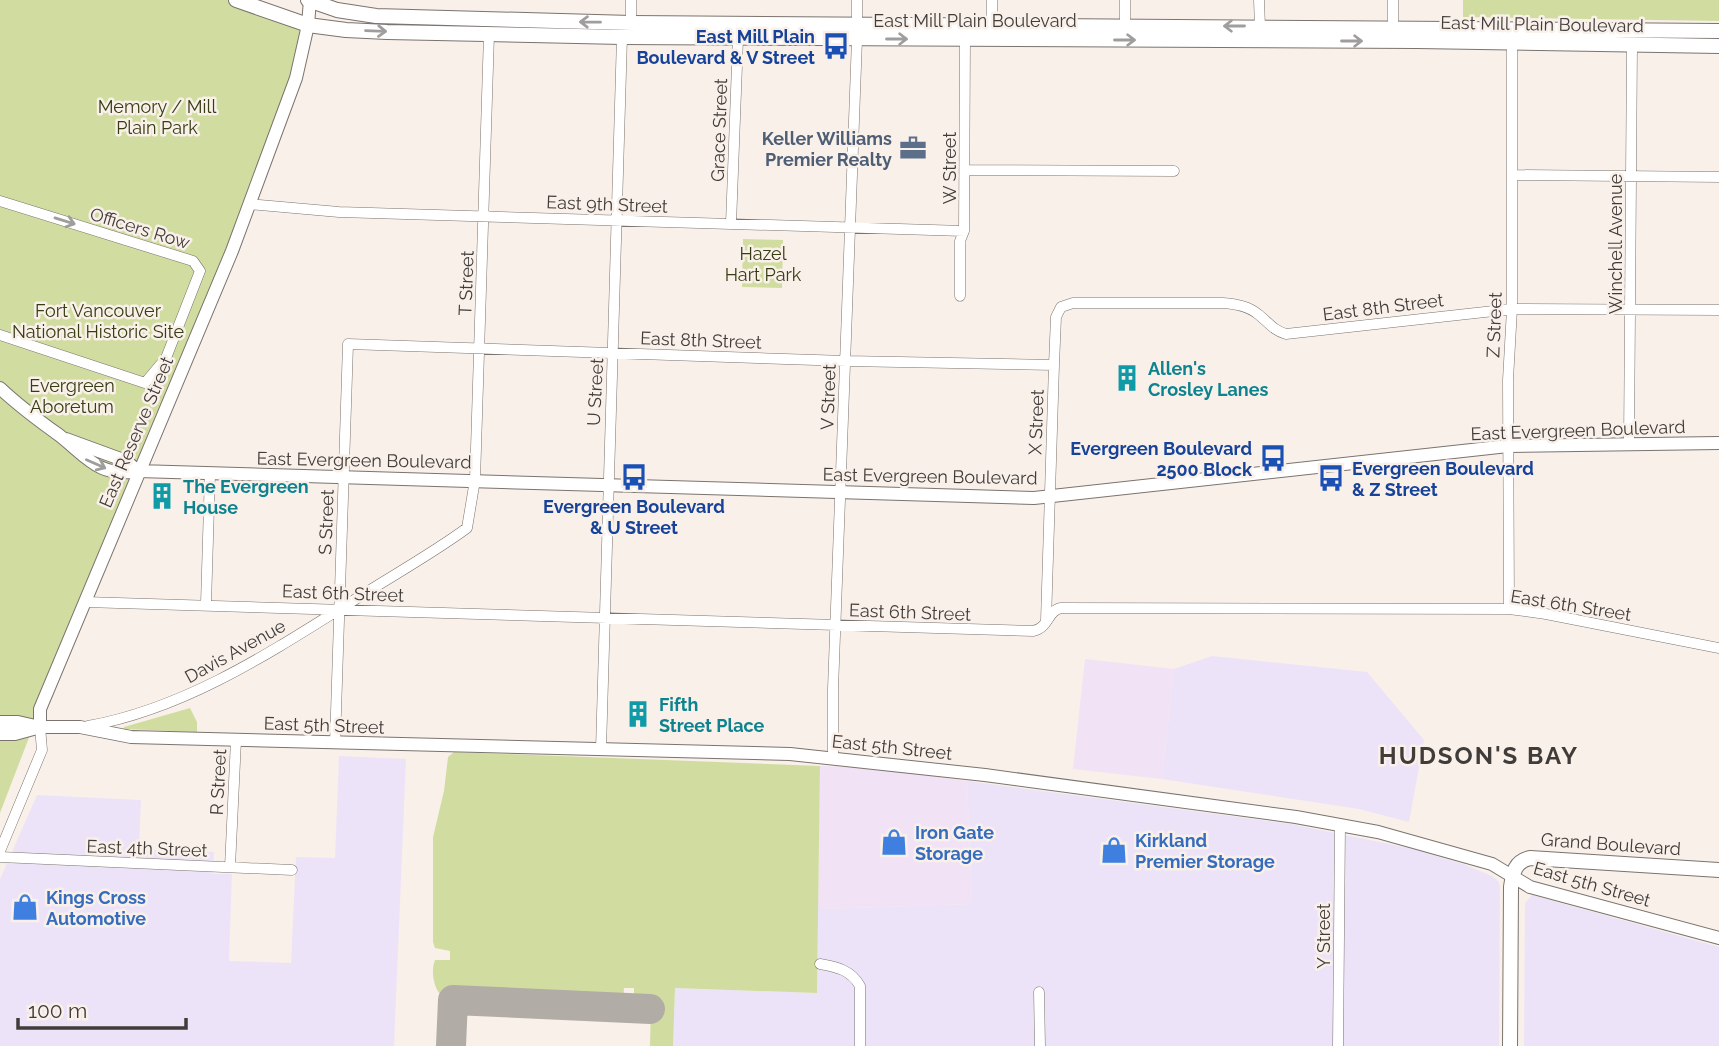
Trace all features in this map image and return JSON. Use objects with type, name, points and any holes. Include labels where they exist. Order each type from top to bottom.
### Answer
[{"type":"main road","name":"East Mill Plain Boulevard","points":[[236,0],[308,24],[346,30],[622,37],[738,38],[992,25],[1719,31]]},
{"type":"main road","name":"East Mill Plain Boulevard","points":[[309,0],[325,3],[337,10],[376,16],[857,31],[965,39],[1719,46]]},
{"type":"main road","name":"Grand Boulevard","points":[[1512,876],[1516,866],[1522,860],[1530,858],[1719,870]]},
{"type":"main road","points":[[1510,1046],[1512,876]]},
{"type":"street","name":"East Reserve Street","points":[[0,851],[42,750],[40,709],[249,204],[296,78],[308,24],[309,0]]},
{"type":"street","points":[[631,0],[631,23]]},
{"type":"street","name":"V Street","points":[[833,757],[857,0]]},
{"type":"street","points":[[992,0],[992,25]]},
{"type":"street","points":[[1125,0],[1125,26]]},
{"type":"street","points":[[1259,0],[1259,27]]},
{"type":"street","points":[[1393,0],[1393,27]]},
{"type":"street","name":"East Reserve Street","points":[[308,24],[325,3]]},
{"type":"street","name":"T Street","points":[[465,530],[475,480],[489,34]]},
{"type":"street","name":"U Street","points":[[601,749],[622,37]]},
{"type":"street","name":"Grace Street","points":[[731,224],[738,38]]},
{"type":"street","name":"W Street","points":[[960,296],[960,241],[964,231],[965,39]]},
{"type":"street","name":"Z Street","points":[[1510,610],[1508,380],[1512,309],[1512,43]]},
{"type":"street","name":"Winchell Avenue","points":[[1629,444],[1632,45]]},
{"type":"street","points":[[965,170],[1174,171]]},
{"type":"street","points":[[1513,175],[1719,177]]},
{"type":"street","name":"Officers Row","points":[[0,201],[193,261],[198,265],[199,278],[166,358],[145,383],[0,335]]},
{"type":"street","name":"East 9th Street","points":[[249,204],[339,212],[964,231]]},
{"type":"street","name":"East 8th Street","points":[[1061,307],[1073,303],[1242,305],[1258,313],[1275,331],[1286,334],[1512,309],[1719,310]]},
{"type":"street","name":"X Street","points":[[1046,625],[1048,496],[1056,317],[1061,307]]},
{"type":"street","name":"East 8th Street","points":[[348,344],[846,361],[1054,365]]},
{"type":"street","name":"S Street","points":[[335,743],[348,344]]},
{"type":"street","name":"East Evergreen Boulevard","points":[[0,388],[24,411],[61,437],[88,462],[121,474],[138,471],[475,480],[1010,498],[1175,484],[1508,446],[1719,443]]},
{"type":"street","points":[[206,604],[210,474]]},
{"type":"street","name":"Davis Avenue","points":[[80,727],[155,710],[211,685],[339,610],[465,530]]},
{"type":"street","name":"East 6th Street","points":[[85,602],[1033,631],[1046,625],[1052,611],[1061,608],[1510,610],[1546,614],[1719,648]]},
{"type":"street","name":"East 5th Street","points":[[0,722],[18,722],[40,727],[80,727],[131,737],[833,757],[1259,812],[1386,834],[1492,864],[1530,887],[1719,938]]},
{"type":"street","name":"East 5th Street","points":[[0,734],[15,734],[40,727]]},
{"type":"street","name":"R Street","points":[[230,867],[236,740]]},
{"type":"street","name":"Y Street","points":[[1338,1046],[1340,826]]},
{"type":"street","name":"East 4th Street","points":[[0,857],[292,870]]},
{"type":"street","points":[[820,964],[848,971],[860,986],[860,1046]]},
{"type":"street","points":[[1039,992],[1040,1046]]},
{"type":"shaded area","points":[[1212,656],[1367,672],[1424,740],[1409,822],[1359,809],[1162,779],[1174,669]]},
{"type":"shaded area","points":[[1085,659],[1174,669],[1162,779],[1073,769]]},
{"type":"shaded area","points":[[339,756],[406,759],[394,1046],[0,1046],[0,879],[37,795],[141,800],[139,850],[214,852],[213,874],[232,874],[229,961],[291,963],[296,857],[335,858]]},
{"type":"shaded area","name":"Iron Gate Storage","points":[[820,766],[870,767],[967,781],[972,904],[818,909]]},
{"type":"shaded area","points":[[967,781],[1291,824],[1409,848],[1463,864],[1492,876],[1500,886],[1499,1046],[673,1046],[675,988],[817,993],[818,909],[972,904]]},
{"type":"shaded area","points":[[1532,895],[1719,947],[1719,1046],[1524,1046],[1525,903]]},
{"type":"green space","points":[[0,0],[236,0],[298,27],[304,43],[296,78],[0,813]]},
{"type":"green space","points":[[1463,0],[1719,0],[1719,21],[1463,17]]},
{"type":"green space","name":"Hazel Hart Park","points":[[743,239],[783,240],[782,288],[742,287]]},
{"type":"green space","points":[[190,708],[197,722],[197,732],[124,729],[124,727]]},
{"type":"green space","points":[[454,752],[820,766],[817,993],[675,988],[673,1046],[650,1046],[651,1004],[634,1002],[634,988],[624,988],[623,1002],[439,993],[433,977],[435,960],[450,960],[450,951],[435,948],[433,942],[433,837],[444,791],[448,757]]},
{"type":"taxiway","points":[[451,1046],[453,1000],[650,1009]]},
{"type":"place","name":"East Mill Plain Boulevard & V Street","points":[[836,46]]},
{"type":"place","name":"Keller Williams Premier Realty","points":[[913,148]]},
{"type":"place","name":"Allen's Crosley Lanes","points":[[1127,378]]},
{"type":"place","name":"Evergreen Boulevard 2500 Block","points":[[1273,458]]},
{"type":"place","name":"Evergreen Boulevard & U Street","points":[[634,477]]},
{"type":"place","name":"Evergreen Boulevard & Z Street","points":[[1331,478]]},
{"type":"place","name":"The Evergreen House","points":[[162,496]]},
{"type":"place","name":"Fifth Street Place","points":[[638,714]]},
{"type":"place","name":"Iron Gate Storage","points":[[894,842]]},
{"type":"place","name":"Kirkland Premier Storage","points":[[1114,850]]},
{"type":"place","name":"Kings Cross Automotive","points":[[25,907]]},
{"type":"district","name":"HUDSON'S BAY","points":[[1479,755]]},
{"type":"park label","name":"Memory / Mill Plain Park","points":[[157,116]]},
{"type":"park label","name":"Fort Vancouver National Historic Site","points":[[98,320]]},
{"type":"park label","name":"Evergreen Aboretum","points":[[72,395]]}]
